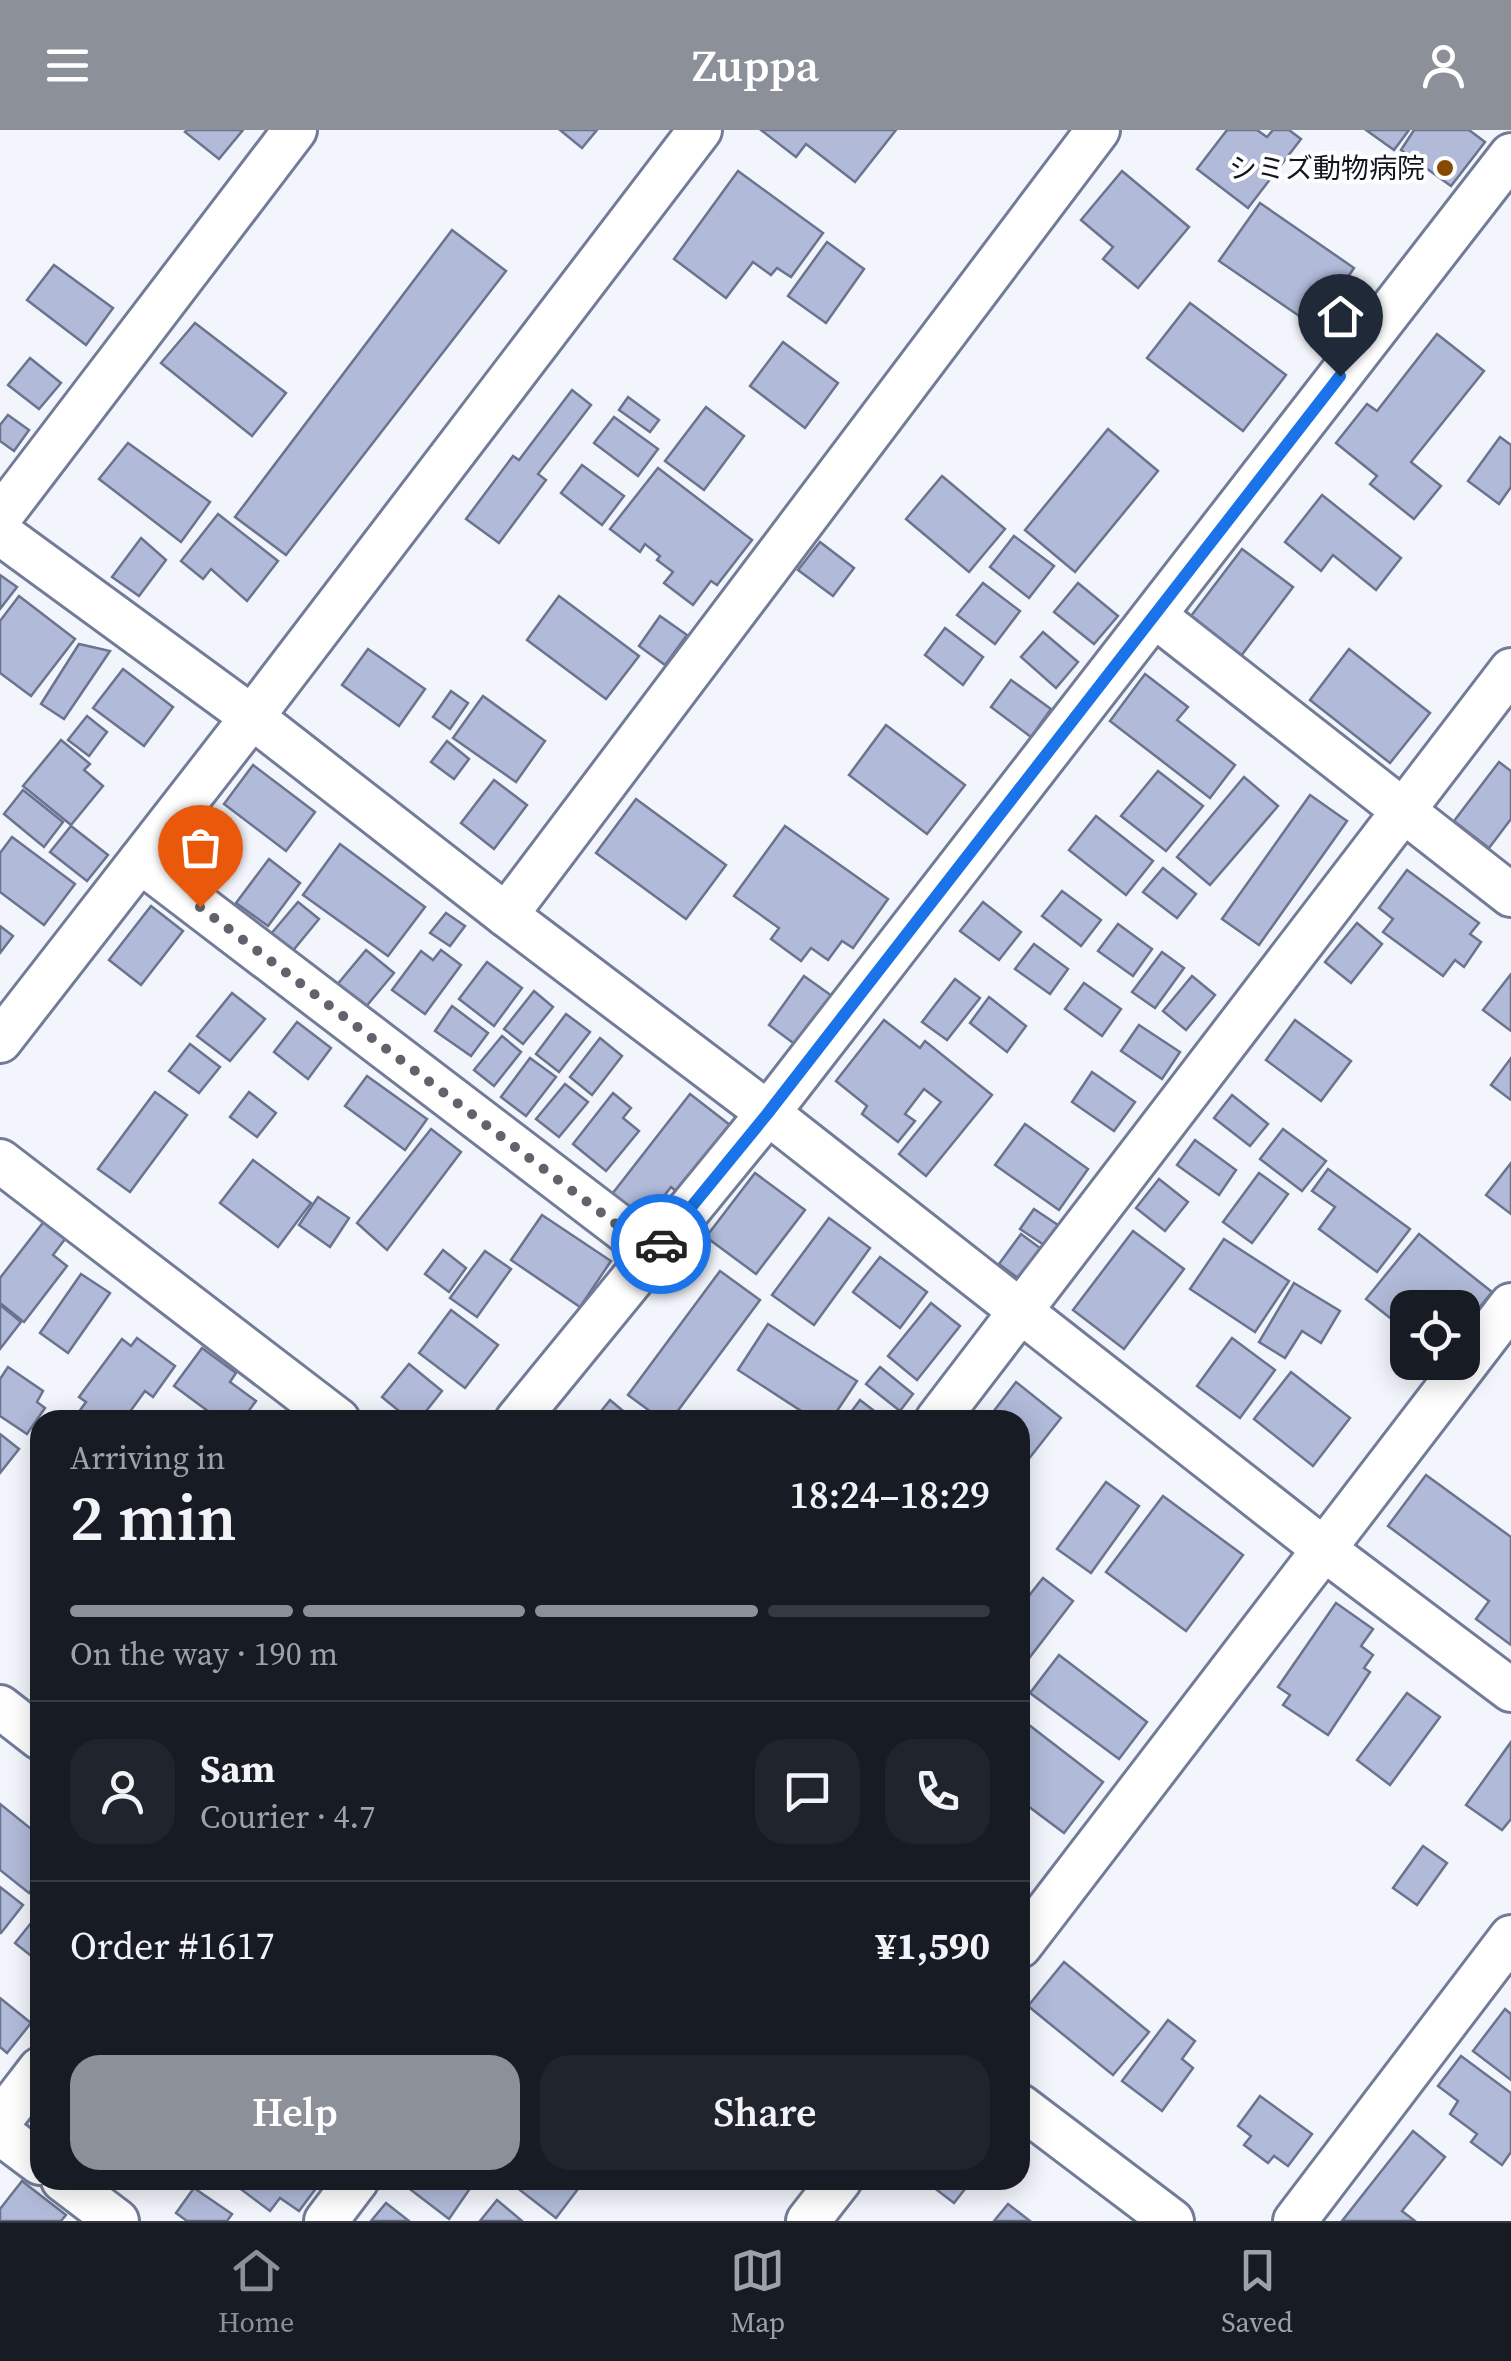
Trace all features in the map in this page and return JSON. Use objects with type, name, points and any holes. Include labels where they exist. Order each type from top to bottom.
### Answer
[{"type":"street","points":[[0,517],[295,130]]},
{"type":"street","points":[[0,1041],[700,130]]},
{"type":"street","points":[[506,915],[1098,130]]},
{"type":"street","points":[[525,1410],[768,1113],[1511,155]]},
{"type":"street","points":[[0,533],[252,717],[1511,1690]]},
{"type":"street","points":[[1154,616],[1511,895]]},
{"type":"street","points":[[945,1410],[1511,670]]},
{"type":"street","points":[[140,861],[654,1253]]},
{"type":"street","points":[[0,1160],[325,1410]]},
{"type":"street","points":[[1030,1933],[1511,1305]]},
{"type":"street","points":[[0,1708],[30,1730]]},
{"type":"street","points":[[1295,2221],[1511,1937]]},
{"type":"street","points":[[0,2121],[30,2082]]},
{"type":"street","points":[[1030,2114],[1172,2221]]},
{"type":"street","points":[[0,2133],[30,2156]]},
{"type":"street","points":[[76,2190],[117,2221]]},
{"type":"street","points":[[326,2221],[349,2190]]},
{"type":"street","points":[[808,2221],[832,2190]]},
{"type":"building","points":[[187,130],[243,130],[219,159]]},
{"type":"building","points":[[560,130],[597,130],[582,148]]},
{"type":"building","points":[[761,130],[896,130],[855,182],[806,144],[796,157]]},
{"type":"building","points":[[1227,130],[1257,130],[1267,137],[1273,130],[1289,130],[1301,139],[1248,208],[1197,169]]},
{"type":"building","points":[[1366,130],[1409,130],[1394,150]]},
{"type":"building","name":"シミズ動物病院","points":[[1414,130],[1469,130],[1485,142],[1451,186],[1401,150]]},
{"type":"building","points":[[738,171],[823,233],[791,277],[777,268],[771,275],[753,262],[726,298],[674,259]]},
{"type":"building","points":[[1122,171],[1189,227],[1138,288],[1103,259],[1113,247],[1081,220]]},
{"type":"building","points":[[1260,203],[1354,268],[1314,326],[1219,261]]},
{"type":"building","points":[[452,230],[506,271],[286,555],[235,517]]},
{"type":"building","points":[[827,242],[864,269],[826,323],[788,296]]},
{"type":"building","points":[[54,265],[113,308],[86,345],[27,300]]},
{"type":"building","points":[[1190,303],[1286,375],[1243,431],[1147,358]]},
{"type":"building","points":[[195,323],[286,393],[252,436],[161,363]]},
{"type":"building","points":[[1437,334],[1484,371],[1411,462],[1441,486],[1414,519],[1370,484],[1377,476],[1336,443],[1367,404],[1377,411]]},
{"type":"building","points":[[783,342],[838,383],[805,428],[750,386]]},
{"type":"building","points":[[30,358],[61,383],[39,409],[8,385]]},
{"type":"building","points":[[572,390],[591,405],[538,474],[546,480],[499,543],[466,519],[513,456],[519,460]]},
{"type":"building","points":[[628,397],[659,420],[650,432],[619,410]]},
{"type":"building","points":[[706,407],[744,436],[704,490],[665,461]]},
{"type":"building","points":[[8,415],[29,430],[14,451],[0,441],[0,425]]},
{"type":"building","points":[[614,417],[658,449],[638,476],[594,443]]},
{"type":"building","points":[[1108,429],[1158,471],[1075,572],[1025,530]]},
{"type":"building","points":[[1500,437],[1511,445],[1511,487],[1499,504],[1468,481]]},
{"type":"building","points":[[128,443],[210,502],[181,542],[99,479]]},
{"type":"building","points":[[582,465],[624,496],[602,525],[561,493]]},
{"type":"building","points":[[658,468],[752,540],[717,585],[711,581],[693,605],[664,583],[673,572],[657,560],[660,556],[645,544],[640,552],[610,529]]},
{"type":"building","points":[[942,476],[1005,529],[969,572],[906,519]]},
{"type":"building","points":[[1322,495],[1401,558],[1376,590],[1333,555],[1321,571],[1285,542]]},
{"type":"building","points":[[218,514],[278,561],[247,601],[211,569],[203,579],[181,561]]},
{"type":"building","points":[[1014,536],[1054,566],[1029,598],[990,567]]},
{"type":"building","points":[[141,538],[166,560],[139,596],[112,577]]},
{"type":"building","points":[[820,542],[854,568],[833,596],[798,570]]},
{"type":"building","points":[[1242,549],[1293,587],[1238,660],[1188,620]]},
{"type":"building","points":[[0,575],[17,587],[0,609]]},
{"type":"building","points":[[983,583],[1020,611],[995,644],[957,615]]},
{"type":"building","points":[[1078,583],[1118,616],[1094,644],[1054,612]]},
{"type":"building","points":[[19,596],[75,639],[31,696],[0,673],[0,621]]},
{"type":"building","points":[[559,596],[639,656],[606,699],[527,640]]},
{"type":"building","points":[[660,616],[687,635],[665,665],[639,646]]},
{"type":"building","points":[[945,628],[983,657],[963,685],[925,655]]},
{"type":"building","points":[[1043,632],[1078,662],[1056,688],[1021,657]]},
{"type":"building","points":[[79,644],[110,651],[64,719],[41,704]]},
{"type":"building","points":[[368,649],[425,689],[399,726],[342,685]]},
{"type":"building","points":[[1349,649],[1430,713],[1390,763],[1310,700]]},
{"type":"building","points":[[123,669],[173,707],[144,746],[93,708]]},
{"type":"building","points":[[1145,674],[1188,707],[1177,720],[1235,765],[1210,798],[1110,721]]},
{"type":"building","points":[[1011,680],[1051,709],[1031,737],[991,707]]},
{"type":"building","points":[[451,691],[468,703],[450,729],[433,717]]},
{"type":"building","points":[[483,696],[545,741],[516,782],[453,738]]},
{"type":"building","points":[[87,716],[107,732],[89,756],[68,740]]},
{"type":"building","points":[[886,725],[965,785],[927,834],[849,775]]},
{"type":"building","points":[[61,740],[90,764],[84,770],[103,786],[71,825],[23,786]]},
{"type":"building","points":[[447,741],[469,759],[454,779],[431,762]]},
{"type":"building","points":[[1499,762],[1511,771],[1511,819],[1489,848],[1454,821]]},
{"type":"building","points":[[253,765],[315,812],[286,851],[224,804]]},
{"type":"building","points":[[1158,771],[1203,806],[1166,851],[1121,816]]},
{"type":"building","points":[[1244,777],[1278,806],[1210,885],[1177,857]]},
{"type":"building","points":[[494,780],[527,805],[494,849],[461,823]]},
{"type":"building","points":[[23,790],[63,822],[44,847],[4,814]]},
{"type":"building","points":[[1310,795],[1347,821],[1259,945],[1222,919]]},
{"type":"building","points":[[636,799],[726,865],[686,919],[596,853]]},
{"type":"building","points":[[1096,816],[1153,861],[1126,895],[1069,850]]},
{"type":"building","points":[[71,826],[108,855],[87,881],[50,852]]},
{"type":"building","points":[[785,826],[888,899],[853,948],[842,941],[828,960],[811,948],[801,961],[771,939],[779,928],[734,896]]},
{"type":"building","points":[[12,837],[75,884],[44,925],[0,892],[0,853]]},
{"type":"building","points":[[340,844],[425,907],[388,956],[303,895]]},
{"type":"building","points":[[269,859],[300,883],[268,926],[236,903]]},
{"type":"building","points":[[1163,868],[1196,894],[1177,918],[1143,892]]},
{"type":"building","points":[[1407,870],[1479,923],[1470,934],[1481,942],[1464,967],[1455,960],[1443,976],[1383,932],[1393,919],[1379,908]]},
{"type":"building","points":[[1062,891],[1101,920],[1081,946],[1042,916]]},
{"type":"building","points":[[298,902],[319,919],[291,953],[270,935]]},
{"type":"building","points":[[983,902],[1021,932],[999,960],[960,931]]},
{"type":"building","points":[[151,906],[183,931],[141,985],[109,960]]},
{"type":"building","points":[[446,913],[465,926],[450,946],[430,933]]},
{"type":"building","points":[[1357,923],[1382,944],[1351,983],[1325,962]]},
{"type":"building","points":[[1118,924],[1152,949],[1133,976],[1098,951]]},
{"type":"building","points":[[0,926],[13,936],[0,953]]},
{"type":"building","points":[[1034,944],[1068,969],[1050,994],[1015,969]]},
{"type":"building","points":[[366,950],[394,973],[364,1009],[336,986]]},
{"type":"building","points":[[441,950],[461,965],[425,1014],[392,990],[421,951],[433,960]]},
{"type":"building","points":[[1162,952],[1184,968],[1155,1008],[1132,992]]},
{"type":"building","points":[[487,962],[522,988],[494,1026],[459,999]]},
{"type":"building","points":[[1511,974],[1511,1031],[1483,1010]]},
{"type":"building","points":[[804,976],[832,996],[796,1045],[769,1025]]},
{"type":"building","points":[[1192,976],[1215,995],[1186,1030],[1163,1011]]},
{"type":"building","points":[[955,979],[980,998],[947,1040],[922,1022]]},
{"type":"building","points":[[1084,983],[1121,1009],[1102,1036],[1065,1009]]},
{"type":"building","points":[[534,991],[553,1007],[523,1044],[504,1029]]},
{"type":"building","points":[[232,993],[265,1019],[230,1061],[197,1036]]},
{"type":"building","points":[[989,997],[1026,1026],[1007,1052],[970,1023]]},
{"type":"building","points":[[452,1006],[488,1033],[471,1056],[435,1031]]},
{"type":"building","points":[[566,1014],[590,1032],[559,1072],[536,1054]]},
{"type":"building","points":[[884,1020],[920,1048],[925,1041],[992,1095],[926,1176],[899,1154],[941,1102],[924,1089],[905,1114],[915,1121],[898,1142],[862,1114],[867,1106],[836,1081]]},
{"type":"building","points":[[1295,1020],[1351,1061],[1321,1101],[1266,1060]]},
{"type":"building","points":[[297,1022],[331,1048],[308,1079],[274,1052]]},
{"type":"building","points":[[1139,1025],[1180,1052],[1162,1079],[1121,1051]]},
{"type":"building","points":[[502,1036],[521,1052],[494,1086],[474,1070]]},
{"type":"building","points":[[600,1038],[622,1056],[592,1095],[570,1077]]},
{"type":"building","points":[[190,1044],[220,1067],[199,1093],[169,1071]]},
{"type":"building","points":[[530,1058],[556,1077],[526,1116],[501,1097]]},
{"type":"building","points":[[1511,1058],[1511,1100],[1491,1085]]},
{"type":"building","points":[[1092,1072],[1135,1102],[1114,1131],[1072,1102]]},
{"type":"building","points":[[367,1076],[427,1119],[405,1150],[345,1106]]},
{"type":"building","points":[[565,1084],[588,1102],[559,1137],[536,1119]]},
{"type":"building","points":[[155,1092],[187,1115],[130,1192],[98,1169]]},
{"type":"building","points":[[249,1092],[276,1113],[257,1137],[230,1117]]},
{"type":"building","points":[[613,1093],[631,1108],[623,1118],[639,1131],[606,1171],[573,1144]]},
{"type":"building","points":[[690,1094],[730,1125],[677,1192],[671,1187],[642,1224],[609,1198]]},
{"type":"building","points":[[1232,1095],[1268,1124],[1250,1146],[1214,1118]]},
{"type":"building","points":[[1025,1124],[1088,1169],[1059,1210],[995,1165]]},
{"type":"building","points":[[431,1129],[461,1152],[387,1250],[357,1223]]},
{"type":"building","points":[[1283,1129],[1326,1161],[1302,1191],[1260,1159]]},
{"type":"building","points":[[1195,1140],[1236,1170],[1219,1195],[1177,1165]]},
{"type":"building","points":[[253,1160],[311,1203],[278,1247],[220,1203]]},
{"type":"building","points":[[1511,1163],[1511,1214],[1486,1195]]},
{"type":"building","points":[[1328,1169],[1410,1229],[1377,1272],[1319,1229],[1335,1207],[1312,1191]]},
{"type":"building","points":[[755,1173],[805,1210],[756,1274],[706,1237]]},
{"type":"building","points":[[1259,1173],[1288,1194],[1252,1243],[1223,1222]]},
{"type":"building","points":[[1159,1179],[1188,1202],[1165,1231],[1136,1208]]},
{"type":"building","points":[[318,1197],[349,1218],[330,1247],[299,1225]]},
{"type":"building","points":[[1034,1209],[1061,1227],[1047,1247],[1020,1229]]},
{"type":"building","points":[[49,1215],[71,1231],[53,1255],[67,1266],[24,1322],[0,1303],[0,1278]]},
{"type":"building","points":[[542,1215],[611,1261],[580,1307],[511,1260]]},
{"type":"building","points":[[829,1218],[870,1248],[814,1325],[772,1295]]},
{"type":"building","points":[[1133,1231],[1184,1269],[1124,1349],[1073,1310]]},
{"type":"building","points":[[1021,1234],[1044,1251],[1022,1281],[999,1264]]},
{"type":"building","points":[[1419,1234],[1492,1292],[1480,1307],[1480,1290],[1390,1290],[1390,1318],[1366,1299]]},
{"type":"building","points":[[1224,1239],[1289,1281],[1255,1332],[1190,1289]]},
{"type":"building","points":[[443,1250],[466,1268],[449,1292],[425,1274]]},
{"type":"building","points":[[485,1251],[511,1269],[477,1317],[450,1298]]},
{"type":"building","points":[[880,1257],[927,1292],[900,1328],[853,1292]]},
{"type":"building","points":[[720,1271],[760,1300],[678,1410],[648,1410],[628,1395]]},
{"type":"building","points":[[81,1274],[110,1293],[68,1353],[40,1333]]},
{"type":"building","points":[[1294,1283],[1340,1311],[1321,1343],[1302,1331],[1285,1358],[1259,1342]]},
{"type":"building","points":[[931,1303],[960,1326],[917,1380],[888,1356]]},
{"type":"building","points":[[0,1305],[21,1322],[0,1349]]},
{"type":"building","points":[[451,1310],[498,1345],[465,1388],[419,1353]]},
{"type":"building","points":[[768,1324],[857,1381],[838,1410],[800,1410],[738,1370]]},
{"type":"building","points":[[137,1338],[175,1366],[153,1397],[145,1391],[131,1410],[80,1410],[86,1402],[79,1397],[122,1339],[131,1346]]},
{"type":"building","points":[[1232,1338],[1275,1370],[1240,1418],[1197,1386]]},
{"type":"building","points":[[202,1348],[236,1373],[230,1382],[256,1401],[249,1410],[206,1410],[174,1386]]},
{"type":"building","points":[[409,1364],[442,1391],[427,1410],[398,1410],[382,1397]]},
{"type":"building","points":[[8,1367],[43,1391],[37,1402],[45,1408],[30,1410],[27,1434],[0,1416],[0,1379]]},
{"type":"building","points":[[880,1367],[913,1394],[899,1410],[866,1384]]},
{"type":"building","points":[[1291,1372],[1350,1418],[1313,1466],[1254,1419]]},
{"type":"building","points":[[1016,1382],[1061,1418],[1030,1457],[1030,1410],[995,1410]]},
{"type":"building","points":[[610,1400],[622,1410],[602,1410]]},
{"type":"building","points":[[860,1400],[873,1410],[852,1410]]},
{"type":"building","points":[[0,1434],[19,1449],[0,1473]]},
{"type":"building","points":[[1426,1475],[1511,1537],[1511,1645],[1476,1619],[1489,1601],[1388,1526]]},
{"type":"building","points":[[1106,1482],[1139,1506],[1091,1573],[1057,1549]]},
{"type":"building","points":[[1163,1496],[1243,1555],[1186,1631],[1106,1572]]},
{"type":"building","points":[[1043,1578],[1073,1601],[1030,1657],[1030,1594]]},
{"type":"building","points":[[1336,1603],[1373,1629],[1361,1646],[1373,1655],[1364,1668],[1370,1672],[1328,1735],[1283,1705],[1290,1695],[1278,1687]]},
{"type":"building","points":[[1059,1655],[1147,1722],[1119,1759],[1030,1693]]},
{"type":"building","points":[[1407,1693],[1440,1717],[1390,1785],[1357,1760]]},
{"type":"building","points":[[1030,1726],[1103,1782],[1064,1833],[1030,1808]]},
{"type":"building","points":[[1511,1742],[1511,1819],[1502,1830],[1466,1805]]},
{"type":"building","points":[[0,1804],[30,1828],[30,1892],[0,1870]]},
{"type":"building","points":[[1423,1846],[1447,1863],[1417,1905],[1393,1888]]},
{"type":"building","points":[[0,1887],[23,1905],[1,1933],[0,1933]]},
{"type":"building","points":[[30,1924],[30,1955],[15,1943]]},
{"type":"building","points":[[1064,1962],[1149,2032],[1113,2075],[1030,2008]]},
{"type":"building","points":[[0,1998],[30,2024],[7,2053],[0,2047]]},
{"type":"building","points":[[1505,2009],[1511,2014],[1511,2080],[1473,2051]]},
{"type":"building","points":[[1168,2020],[1195,2041],[1182,2059],[1193,2068],[1162,2111],[1122,2081]]},
{"type":"building","points":[[1461,2056],[1511,2093],[1511,2152],[1502,2165],[1471,2142],[1477,2134],[1450,2114],[1458,2101],[1438,2086]]},
{"type":"building","points":[[1260,2096],[1312,2134],[1288,2166],[1274,2156],[1268,2163],[1244,2145],[1251,2136],[1238,2126]]},
{"type":"building","points":[[1413,2131],[1445,2157],[1402,2211],[1415,2221],[1342,2221]]},
{"type":"building","points":[[22,2181],[66,2215],[61,2221],[0,2221],[0,2209]]},
{"type":"building","points":[[193,2190],[197,2190],[232,2214],[227,2221],[187,2221],[176,2213]]},
{"type":"building","points":[[242,2190],[315,2190],[299,2211],[280,2198],[270,2211]]},
{"type":"building","points":[[411,2190],[469,2190],[449,2219]]},
{"type":"building","points":[[520,2190],[577,2190],[556,2218]]},
{"type":"building","points":[[937,2190],[964,2190],[954,2203]]},
{"type":"building","points":[[497,2200],[522,2221],[480,2221]]},
{"type":"building","points":[[386,2203],[409,2221],[371,2221]]},
{"type":"building","points":[[1008,2204],[1030,2221],[994,2221]]},
{"type":"way so far","points":[[200,907],[654,1253],[661,1244]]},
{"type":"place","name":"シミズ動物病院","points":[[1445,168]]},
{"type":"route","points":[[661,1244],[768,1113],[1340,376]]}]
